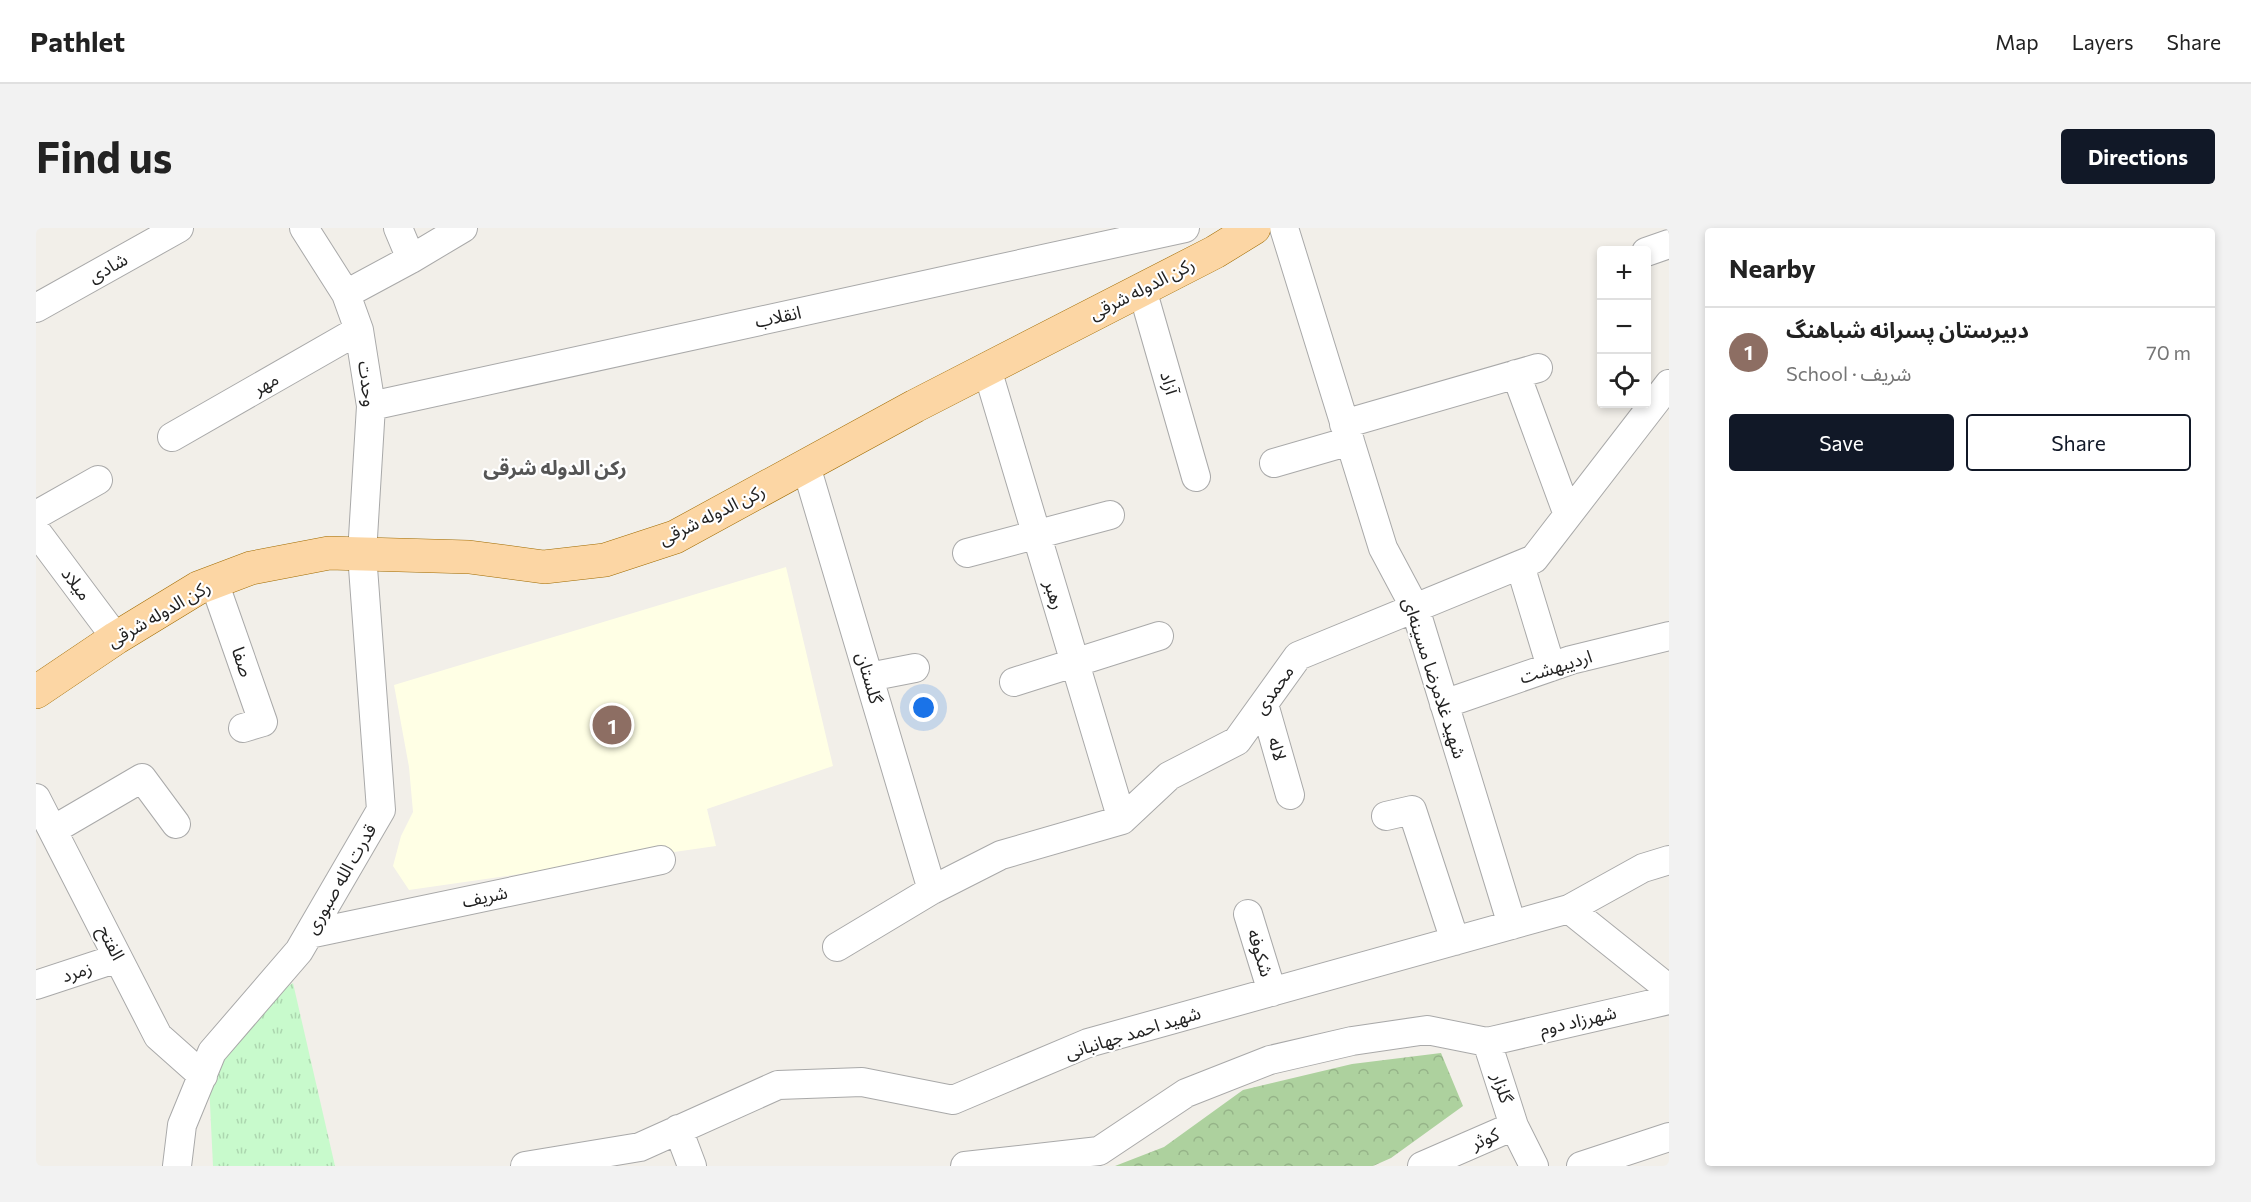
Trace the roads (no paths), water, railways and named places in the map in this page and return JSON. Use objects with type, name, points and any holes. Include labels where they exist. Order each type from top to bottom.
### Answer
[{"type":"main road","name":"رکن الدوله شرقی","points":[[36,692],[116,638],[198,588],[252,568],[329,553],[469,557],[544,567],[605,560],[675,537],[987,369],[1142,289],[1206,240],[1254,228]]},
{"type":"street","name":"شادی","points":[[36,308],[179,228]]},
{"type":"street","name":"وحدت","points":[[304,228],[346,294],[359,330],[371,406],[362,554]]},
{"type":"street","points":[[398,228],[411,260]]},
{"type":"street","points":[[346,294],[411,260],[463,228]]},
{"type":"street","name":"انقلاب","points":[[371,406],[1185,228]]},
{"type":"street","name":"شهید غلامرضا مسینه‌ای","points":[[1284,228],[1383,548],[1415,608],[1512,925]]},
{"type":"street","points":[[1651,251],[1669,244]]},
{"type":"street","name":"آزاد","points":[[1142,289],[1196,477]]},
{"type":"street","name":"مهر","points":[[172,437],[359,330]]},
{"type":"street","name":"رهبر","points":[[987,369],[1122,820]]},
{"type":"street","points":[[1274,463],[1347,433],[1527,371],[1568,515]]},
{"type":"street","name":"محمدی","points":[[837,946],[932,890],[1000,855],[1122,820],[1169,776],[1237,741],[1298,656],[1534,559],[1669,384]]},
{"type":"street","name":"گلستان","points":[[806,466],[932,890]]},
{"type":"street","points":[[36,515],[98,480]]},
{"type":"street","points":[[967,554],[1110,515]]},
{"type":"street","name":"میلاد","points":[[36,531],[116,638]]},
{"type":"street","name":"قدرت الله صبوری","points":[[177,1166],[182,1125],[213,1052],[299,951],[381,810],[362,554]]},
{"type":"street","points":[[1520,565],[1551,667]]},
{"type":"street","name":"صفا","points":[[214,582],[263,722],[243,728]]},
{"type":"street","points":[[1014,682],[1159,636]]},
{"type":"street","name":"اردیبهشت","points":[[1444,704],[1551,667],[1669,636]]},
{"type":"street","points":[[869,677],[915,668]]},
{"type":"street","name":"لاله","points":[[1264,704],[1290,795]]},
{"type":"street","points":[[53,830],[142,778],[176,824]]},
{"type":"street","name":"الفتح","points":[[36,798],[159,1036],[202,1076]]},
{"type":"street","points":[[1386,816],[1412,810],[1455,941]]},
{"type":"street","name":"شریف","points":[[309,934],[661,860]]},
{"type":"street","name":"شهید احمد جهانبانی","points":[[525,1166],[640,1146],[778,1085],[862,1082],[953,1100],[1088,1044],[1569,909],[1643,868],[1669,861]]},
{"type":"street","points":[[1569,909],[1669,989]]},
{"type":"street","name":"شکوفه","points":[[1248,914],[1272,992]]},
{"type":"street","name":"زمرد","points":[[36,985],[118,958]]},
{"type":"street","name":"شهرزاد دوم","points":[[1487,1042],[1669,1000]]},
{"type":"street","points":[[966,1166],[1098,1151],[1186,1093],[1270,1060],[1352,1041],[1427,1030],[1487,1042]]},
{"type":"street","name":"گلزار","points":[[1487,1042],[1514,1126],[1534,1166]]},
{"type":"street","name":"کوثر","points":[[1422,1166],[1514,1126]]},
{"type":"street","points":[[678,1129],[692,1166]]},
{"type":"street","points":[[1586,1165],[1669,1137]]},
{"type":"place","name":"دبیرستان پسرانه شباهنگ","points":[[612,725]]},
{"type":"district","name":"رکن الدوله شرقی","points":[[555,468]]}]
